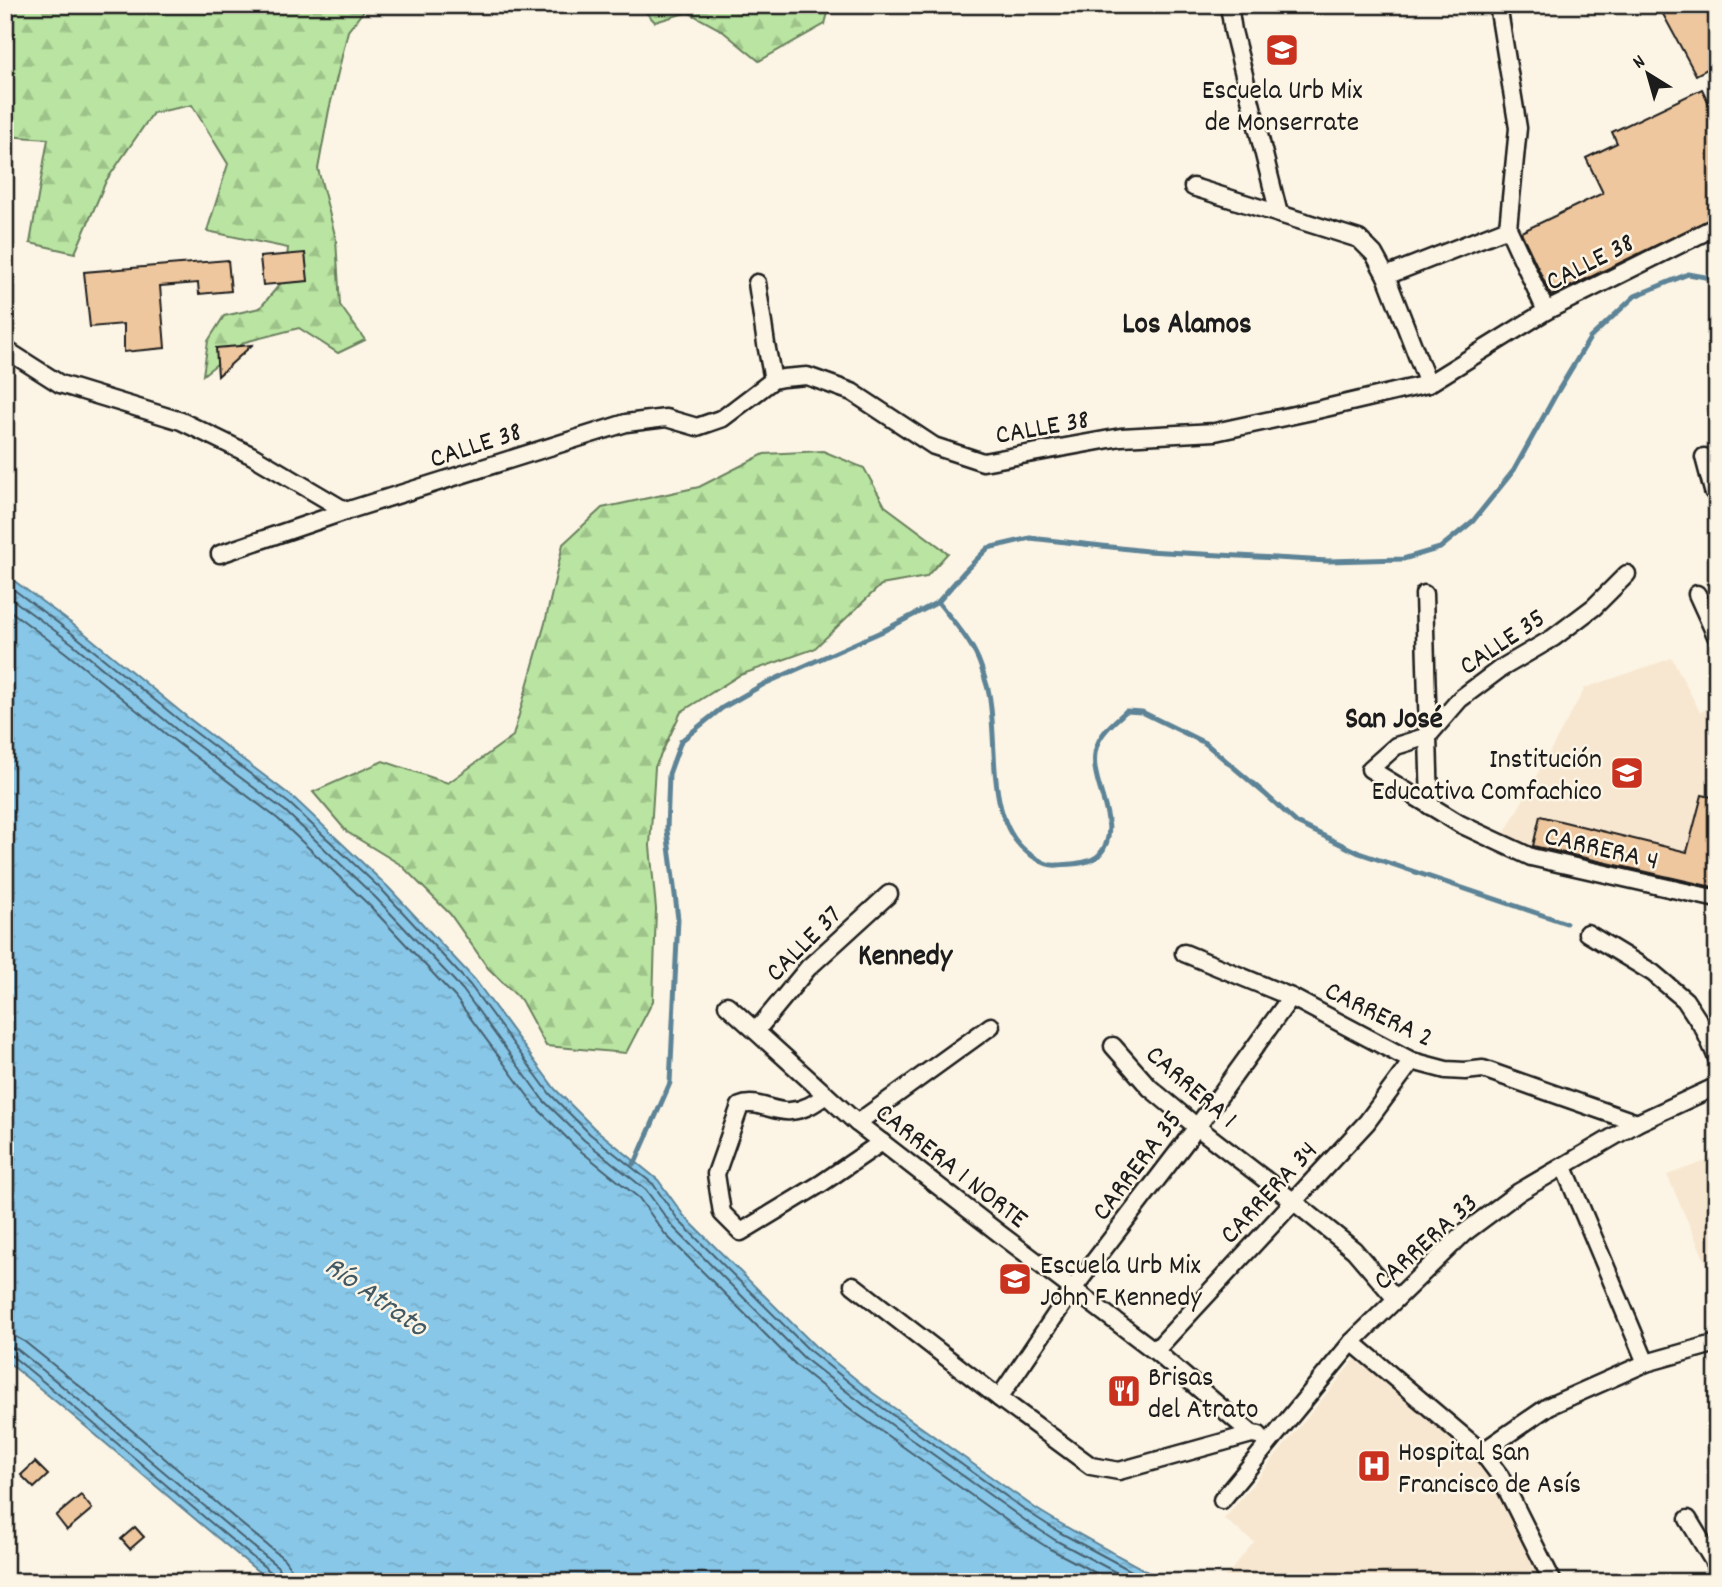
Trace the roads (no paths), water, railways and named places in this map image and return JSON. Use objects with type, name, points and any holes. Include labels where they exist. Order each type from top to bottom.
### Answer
[{"type":"street","points":[[1229,5],[1233,31],[1279,214]]},
{"type":"street","points":[[1498,5],[1518,128],[1508,229],[1546,311]]},
{"type":"street","points":[[1193,187],[1359,239],[1374,254],[1386,276],[1427,384]]},
{"type":"street","name":"CALLE 38","points":[[220,554],[346,511],[626,423],[666,418],[697,427],[723,418],[773,380],[783,378],[807,376],[852,392],[934,446],[984,462],[1121,437],[1215,432],[1317,411],[1427,384],[1546,311],[1717,226]]},
{"type":"street","points":[[1386,276],[1508,229]]},
{"type":"street","points":[[757,283],[773,380]]},
{"type":"street","points":[[5,349],[60,384],[181,421],[251,455],[346,511]]},
{"type":"street","points":[[1704,457],[1713,491],[1717,494]]},
{"type":"street","name":"CALLE 35","points":[[1428,736],[1460,699],[1500,669],[1553,638],[1594,607],[1627,574]]},
{"type":"street","points":[[1424,594],[1430,806]]},
{"type":"street","points":[[1697,594],[1717,638]]},
{"type":"street","name":"CARRERA 4","points":[[1428,736],[1396,746],[1370,769],[1460,824],[1531,858],[1717,900]]},
{"type":"street","name":"CALLE 37","points":[[756,1031],[808,968],[889,894]]},
{"type":"street","points":[[1587,933],[1653,973],[1685,1000],[1704,1029],[1717,1058]]},
{"type":"street","name":"CARRERA 2","points":[[1184,953],[1291,997],[1412,1061],[1446,1070],[1483,1069],[1637,1123]]},
{"type":"street","name":"CARRERA 35","points":[[999,1398],[1073,1289],[1197,1127],[1291,997]]},
{"type":"street","name":"CARRERA 1 NORTE","points":[[727,1004],[857,1123],[1155,1351],[1252,1434]]},
{"type":"street","points":[[857,1123],[990,1026]]},
{"type":"street","name":"CARRERA 1","points":[[1113,1046],[1150,1088],[1354,1250],[1396,1299]]},
{"type":"street","name":"CARRERA 34","points":[[1155,1351],[1367,1122],[1412,1061]]},
{"type":"street","name":"CARRERA 33","points":[[1222,1500],[1352,1342],[1464,1233],[1519,1192],[1637,1123],[1717,1086]]},
{"type":"street","points":[[826,1095],[810,1107],[789,1112],[747,1103],[740,1106],[716,1174],[722,1213],[741,1232],[881,1142]]},
{"type":"street","points":[[1564,1167],[1646,1363]]},
{"type":"street","points":[[853,1285],[1091,1466],[1119,1471],[1252,1434],[1275,1437]]},
{"type":"street","points":[[1352,1342],[1482,1452],[1500,1476],[1553,1582]]},
{"type":"street","points":[[1482,1452],[1549,1406],[1646,1363],[1717,1343]]},
{"type":"street","points":[[1688,1519],[1717,1567]]},
{"type":"water","name":"Río Atrato","points":[[5,574],[295,799],[388,887],[475,980],[555,1089],[594,1128],[658,1180],[684,1216],[815,1346],[873,1393],[1035,1508],[1166,1582],[271,1582],[5,1360]]},
{"type":"waterway","points":[[633,1164],[670,1083],[678,919],[667,830],[669,774],[681,741],[722,708],[764,684],[883,631],[938,602],[988,548],[1030,538],[1147,551],[1328,561],[1403,559],[1440,548],[1473,521],[1514,470],[1590,338],[1635,296],[1688,274],[1717,279]]},
{"type":"waterway","points":[[938,602],[970,644],[985,677],[991,710],[996,780],[1007,825],[1018,843],[1043,862],[1054,865],[1074,864],[1099,855],[1107,842],[1109,829],[1095,771],[1098,743],[1126,711],[1142,712],[1205,743],[1297,823],[1359,853],[1566,923]]},
{"type":"place","name":"Escuela Urb Mix de Monserrate","points":[[1282,50]]},
{"type":"place","name":"Institución Educativa Comfachico","points":[[1627,773]]},
{"type":"place","name":"Escuela Urb Mix John F Kennedy","points":[[1015,1279]]},
{"type":"place","name":"Brisas del Atrato","points":[[1124,1391]]},
{"type":"place","name":"Hospital San Francisco de Asís","points":[[1374,1466]]},
{"type":"district","name":"Los Alamos","points":[[1187,322]]},
{"type":"district","name":"San José","points":[[1394,717]]},
{"type":"district","name":"Kennedy","points":[[905,954]]}]
